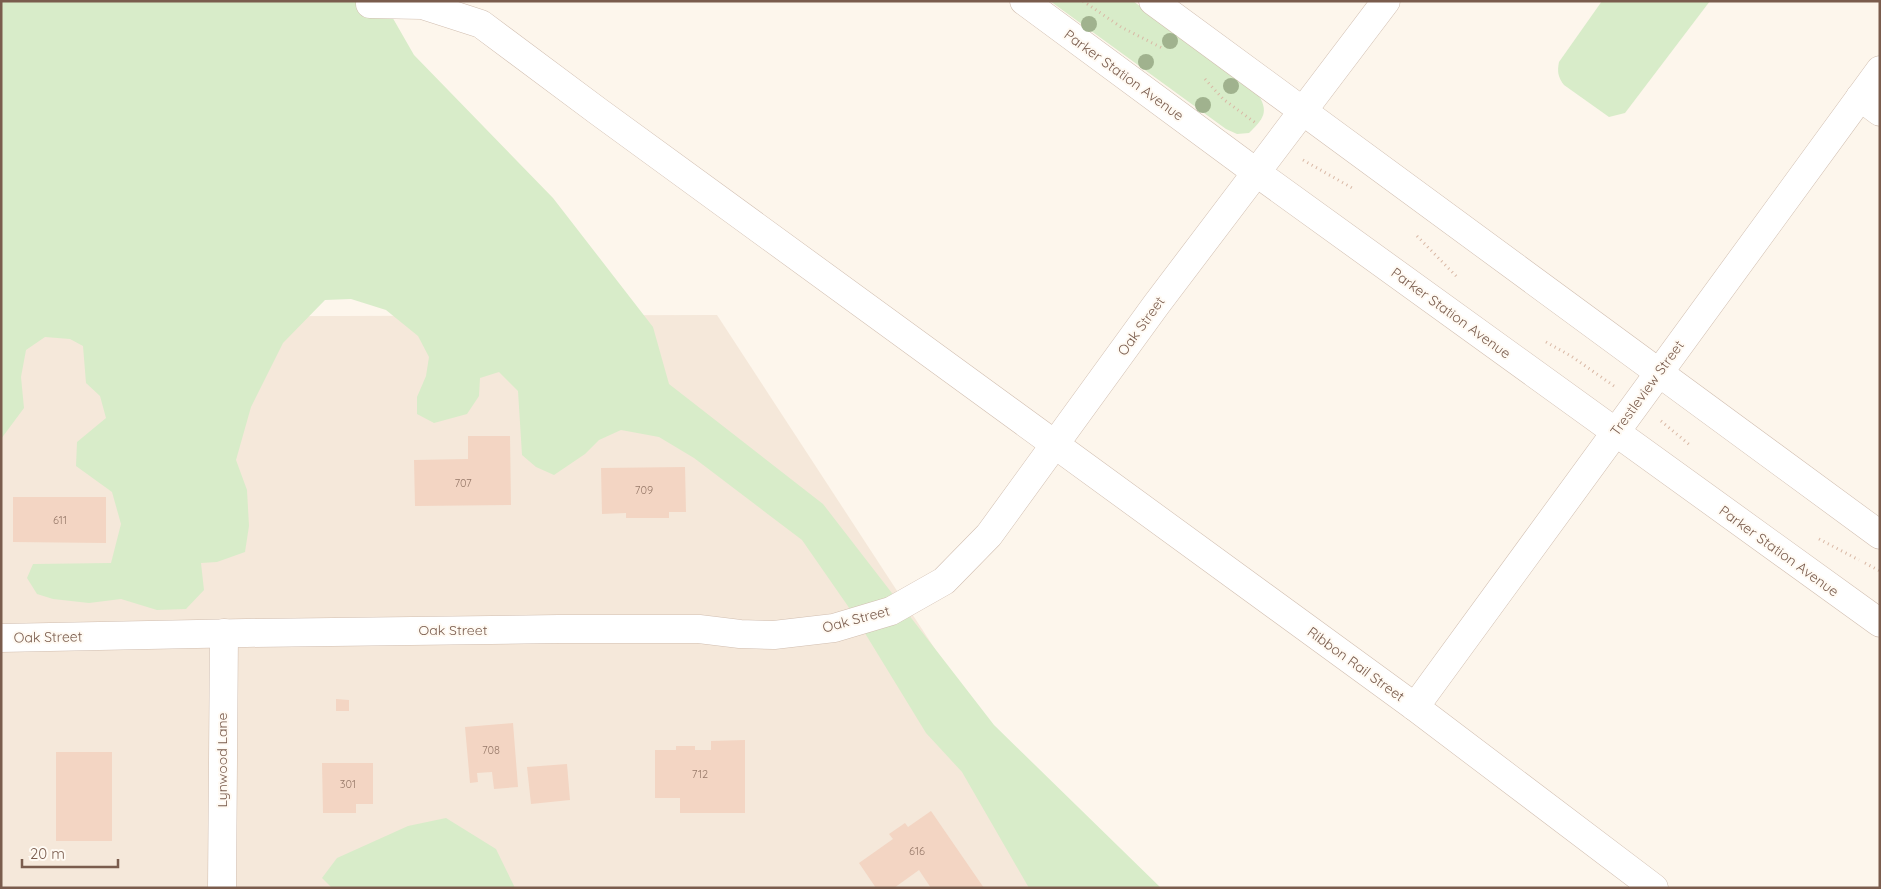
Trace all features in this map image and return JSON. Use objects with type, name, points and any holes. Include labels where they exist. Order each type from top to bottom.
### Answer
[{"type":"street","name":"Parker Station Avenue","points":[[1024,1],[1257,173],[1880,623]]},
{"type":"street","points":[[1153,1],[1880,535]]},
{"type":"street","name":"Oak Street","points":[[1,638],[224,633],[699,629],[740,634],[774,635],[834,628],[891,611],[944,581],[989,535],[1156,306],[1386,1]]},
{"type":"street","name":"Ribbon Rail Street","points":[[370,4],[422,6],[481,24],[615,124],[1415,707],[1654,888]]},
{"type":"street","name":"Trestleview Street","points":[[1415,707],[1658,372],[1870,105],[1880,70]]},
{"type":"street","name":"Lynwood Lane","points":[[222,888],[224,633]]},
{"type":"path","points":[[1083,1],[1121,27],[1171,53]]},
{"type":"path","points":[[1200,76],[1223,99],[1258,124]]},
{"type":"path","points":[[1300,158],[1356,190]]},
{"type":"path","points":[[1412,231],[1461,281]]},
{"type":"path","points":[[1541,339],[1571,356],[1614,387]]},
{"type":"shaded area","points":[[717,315],[1091,888],[1,888],[1,317]]},
{"type":"green space","points":[[1,1],[383,1],[414,55],[553,198],[653,327],[669,384],[823,504],[994,725],[1161,888],[1029,888],[962,772],[926,733],[852,612],[802,540],[694,458],[659,437],[621,430],[599,440],[585,454],[554,475],[536,467],[522,455],[518,391],[499,372],[480,378],[479,396],[467,414],[434,423],[417,414],[417,397],[426,376],[429,357],[418,336],[386,310],[351,299],[325,300],[283,343],[251,407],[236,460],[247,490],[249,526],[245,552],[217,562],[201,563],[204,590],[186,609],[157,610],[121,599],[89,603],[53,599],[37,594],[27,578],[33,564],[111,563],[121,524],[112,492],[76,466],[77,442],[106,418],[100,396],[86,383],[83,346],[70,339],[45,337],[26,350],[21,377],[24,408],[1,439]]},
{"type":"green space","points":[[1050,1],[1133,1],[1257,93],[1264,110],[1261,119],[1249,133],[1237,134],[1226,129]]},
{"type":"green space","points":[[1602,1],[1710,1],[1625,113],[1609,117],[1564,85],[1558,72],[1559,62]]},
{"type":"green space","points":[[446,818],[496,849],[515,888],[332,888],[322,878],[337,858],[408,826]]},
{"type":"building","points":[[468,436],[510,436],[511,505],[415,506],[414,460],[468,459]]},
{"type":"building","points":[[685,467],[686,512],[669,512],[669,518],[626,518],[626,513],[602,514],[601,468]]},
{"type":"building","points":[[13,497],[106,497],[106,543],[13,542]]},
{"type":"building","points":[[336,699],[349,700],[349,711],[336,711]]},
{"type":"building","points":[[513,723],[518,787],[494,789],[492,772],[477,773],[478,782],[470,783],[465,727]]},
{"type":"building","points":[[745,740],[745,813],[680,813],[680,798],[655,798],[655,750],[676,750],[676,746],[695,746],[695,750],[711,750],[711,741]]},
{"type":"building","points":[[56,752],[112,752],[112,841],[56,841]]},
{"type":"building","points":[[322,763],[373,763],[373,804],[356,804],[356,813],[323,813]]},
{"type":"building","points":[[567,764],[570,800],[531,804],[527,767]]},
{"type":"building","points":[[931,811],[984,888],[931,888],[919,870],[894,888],[876,888],[859,863],[893,839],[889,834],[905,823],[908,827]]}]
